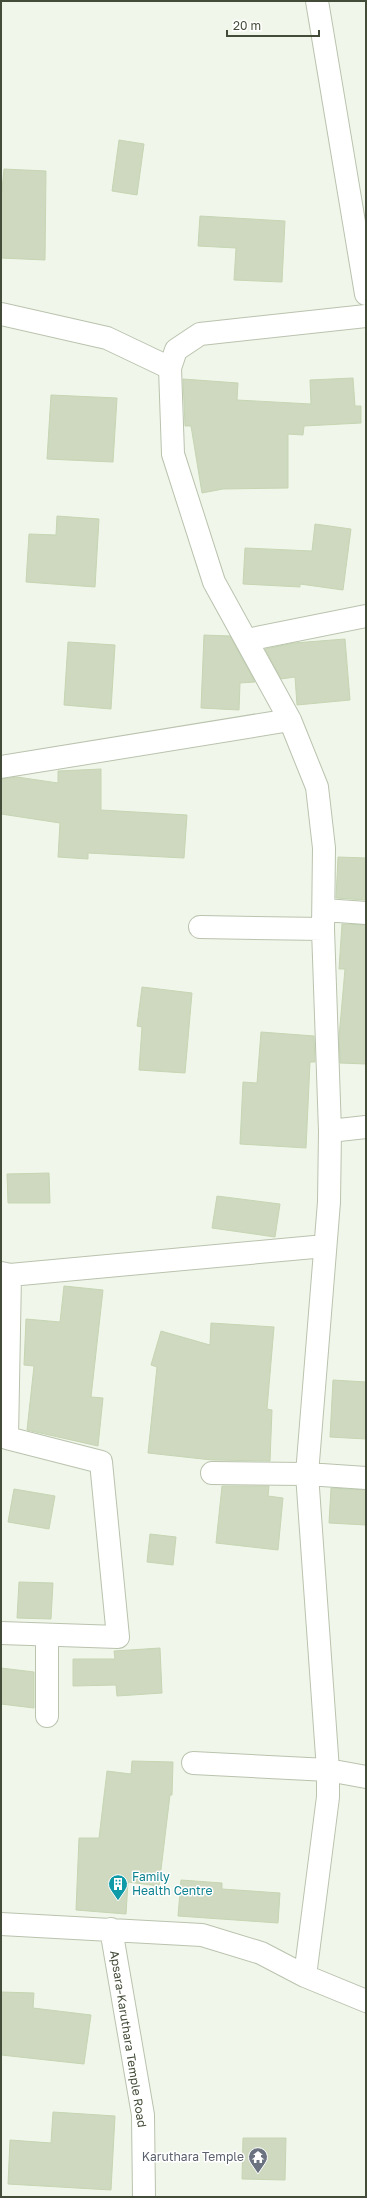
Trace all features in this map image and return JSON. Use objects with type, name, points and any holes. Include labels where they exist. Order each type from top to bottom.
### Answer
[{"type":"street","points":[[317,1],[366,294]]},
{"type":"street","points":[[1,314],[107,338],[170,368]]},
{"type":"street","points":[[304,1976],[328,1797],[328,1770],[307,1474],[329,1202],[330,1131],[324,919],[324,848],[317,787],[290,720],[214,582],[173,454],[170,368],[176,350],[200,334],[366,316]]},
{"type":"street","points":[[247,640],[366,616]]},
{"type":"street","points":[[1,767],[290,720]]},
{"type":"street","points":[[200,927],[324,919],[366,913]]},
{"type":"street","points":[[330,1131],[366,1127]]},
{"type":"street","points":[[1,1633],[47,1636],[118,1637],[101,1462],[4,1439],[5,1274],[325,1246]]},
{"type":"street","points":[[212,1473],[307,1474],[366,1478]]},
{"type":"street","points":[[47,1636],[47,1716]]},
{"type":"street","points":[[193,1763],[328,1770],[366,1777]]},
{"type":"street","points":[[1,1924],[202,1934],[261,1954],[304,1976],[366,2001]]},
{"type":"street","name":"Apsara-Karuthara Temple Road","points":[[111,1929],[143,2115],[144,2197]]},
{"type":"building","points":[[119,140],[144,144],[137,195],[112,191]]},
{"type":"building","points":[[4,169],[46,171],[45,260],[1,258],[1,200]]},
{"type":"building","points":[[200,216],[285,221],[282,282],[234,280],[236,248],[198,246]]},
{"type":"building","points":[[353,378],[355,406],[361,406],[361,423],[304,426],[303,435],[288,434],[288,488],[223,489],[202,493],[191,426],[185,426],[183,379],[238,383],[237,400],[311,404],[310,380]]},
{"type":"building","points":[[51,395],[117,398],[113,462],[47,459]]},
{"type":"building","points":[[57,516],[99,519],[95,587],[26,582],[29,534],[56,535]]},
{"type":"building","points":[[315,524],[351,529],[343,590],[300,584],[300,587],[243,584],[245,548],[312,551]]},
{"type":"building","points":[[204,635],[230,636],[255,682],[240,683],[239,710],[201,708]]},
{"type":"building","points":[[345,639],[350,700],[297,705],[295,677],[281,679],[265,649],[294,643]]},
{"type":"building","points":[[68,642],[115,645],[111,709],[64,705]]},
{"type":"building","points":[[101,769],[101,810],[187,815],[184,858],[88,853],[88,859],[58,857],[60,823],[1,814],[1,779],[17,777],[58,783],[58,771]]},
{"type":"building","points":[[338,857],[366,858],[366,900],[336,898]]},
{"type":"building","points":[[342,924],[366,925],[366,1064],[340,1063],[339,1037],[345,969],[339,969]]},
{"type":"building","points":[[142,987],[192,993],[185,1073],[139,1070],[142,1027],[137,1026]]},
{"type":"building","points":[[261,1032],[314,1036],[315,1062],[310,1062],[306,1148],[240,1144],[243,1082],[257,1083]]},
{"type":"building","points":[[49,1173],[50,1203],[8,1203],[7,1174]]},
{"type":"building","points":[[217,1196],[280,1204],[275,1237],[212,1228]]},
{"type":"building","points":[[64,1286],[103,1290],[91,1397],[103,1398],[98,1446],[27,1430],[34,1366],[24,1365],[26,1319],[60,1322]]},
{"type":"building","points":[[211,1323],[274,1327],[267,1409],[272,1410],[270,1461],[212,1460],[148,1453],[157,1367],[151,1365],[161,1331],[210,1345]]},
{"type":"building","points":[[333,1380],[366,1382],[366,1439],[330,1437]]},
{"type":"building","points":[[222,1486],[269,1486],[268,1496],[283,1498],[278,1550],[216,1543]]},
{"type":"building","points":[[331,1488],[366,1490],[366,1525],[329,1523]]},
{"type":"building","points":[[14,1489],[55,1496],[49,1529],[8,1522]]},
{"type":"building","points":[[150,1534],[176,1537],[173,1565],[147,1562]]},
{"type":"building","points":[[19,1582],[53,1583],[51,1619],[17,1618]]},
{"type":"building","points":[[160,1648],[162,1693],[117,1696],[116,1685],[73,1686],[73,1659],[115,1659],[114,1651]]},
{"type":"building","points":[[1,1668],[34,1672],[34,1708],[1,1704]]},
{"type":"building","points":[[132,1761],[173,1762],[172,1795],[170,1795],[159,1886],[128,1882],[126,1914],[76,1910],[79,1838],[99,1838],[107,1771],[131,1774]]},
{"type":"building","points":[[181,1880],[222,1883],[222,1889],[280,1893],[278,1923],[178,1916]]},
{"type":"building","points":[[1,1992],[34,1993],[33,2008],[91,2015],[84,2064],[1,2055]]},
{"type":"building","points":[[53,2112],[115,2116],[111,2190],[8,2184],[10,2140],[51,2143]]},
{"type":"building","points":[[243,2138],[286,2138],[285,2180],[242,2179]]},
{"type":"place","name":"Family Health Centre","points":[[118,1901]]},
{"type":"place","name":"Karuthara Temple","points":[[258,2174]]}]
